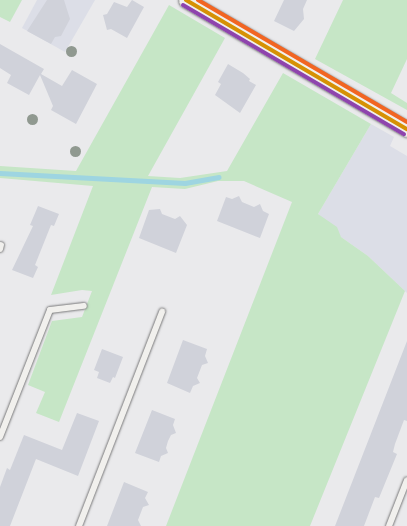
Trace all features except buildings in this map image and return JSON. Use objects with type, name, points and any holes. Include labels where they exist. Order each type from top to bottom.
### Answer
[{"type":"street","points":[[186,0],[407,129]]},
{"type":"lane","points":[[0,437],[50,310],[84,306]]},
{"type":"lane","points":[[79,526],[162,312]]},
{"type":"lane","points":[[389,526],[407,480]]},
{"type":"shaded area","points":[[37,0],[95,0],[65,52],[22,28]]},
{"type":"shaded area","points":[[371,124],[394,137],[390,146],[407,156],[407,293],[368,256],[341,237],[318,214]]},
{"type":"green space","points":[[0,0],[22,0],[10,22],[0,17]]},
{"type":"green space","points":[[343,0],[407,0],[407,59],[391,93],[407,103],[407,110],[315,59]]},
{"type":"green space","points":[[169,5],[225,38],[148,176],[180,178],[227,171],[283,73],[371,124],[318,214],[337,227],[341,237],[368,256],[405,291],[310,526],[166,526],[292,202],[244,181],[218,181],[185,189],[152,187],[59,422],[36,413],[45,392],[28,385],[52,321],[82,317],[92,291],[82,290],[51,295],[93,186],[0,178],[0,166],[76,171]]},
{"type":"waterway","points":[[0,173],[185,183],[218,177]]},
{"type":"transit line","points":[[186,0],[407,129]]},
{"type":"transit line","points":[[198,0],[407,122]]},
{"type":"transit line","points":[[183,5],[404,134]]}]
